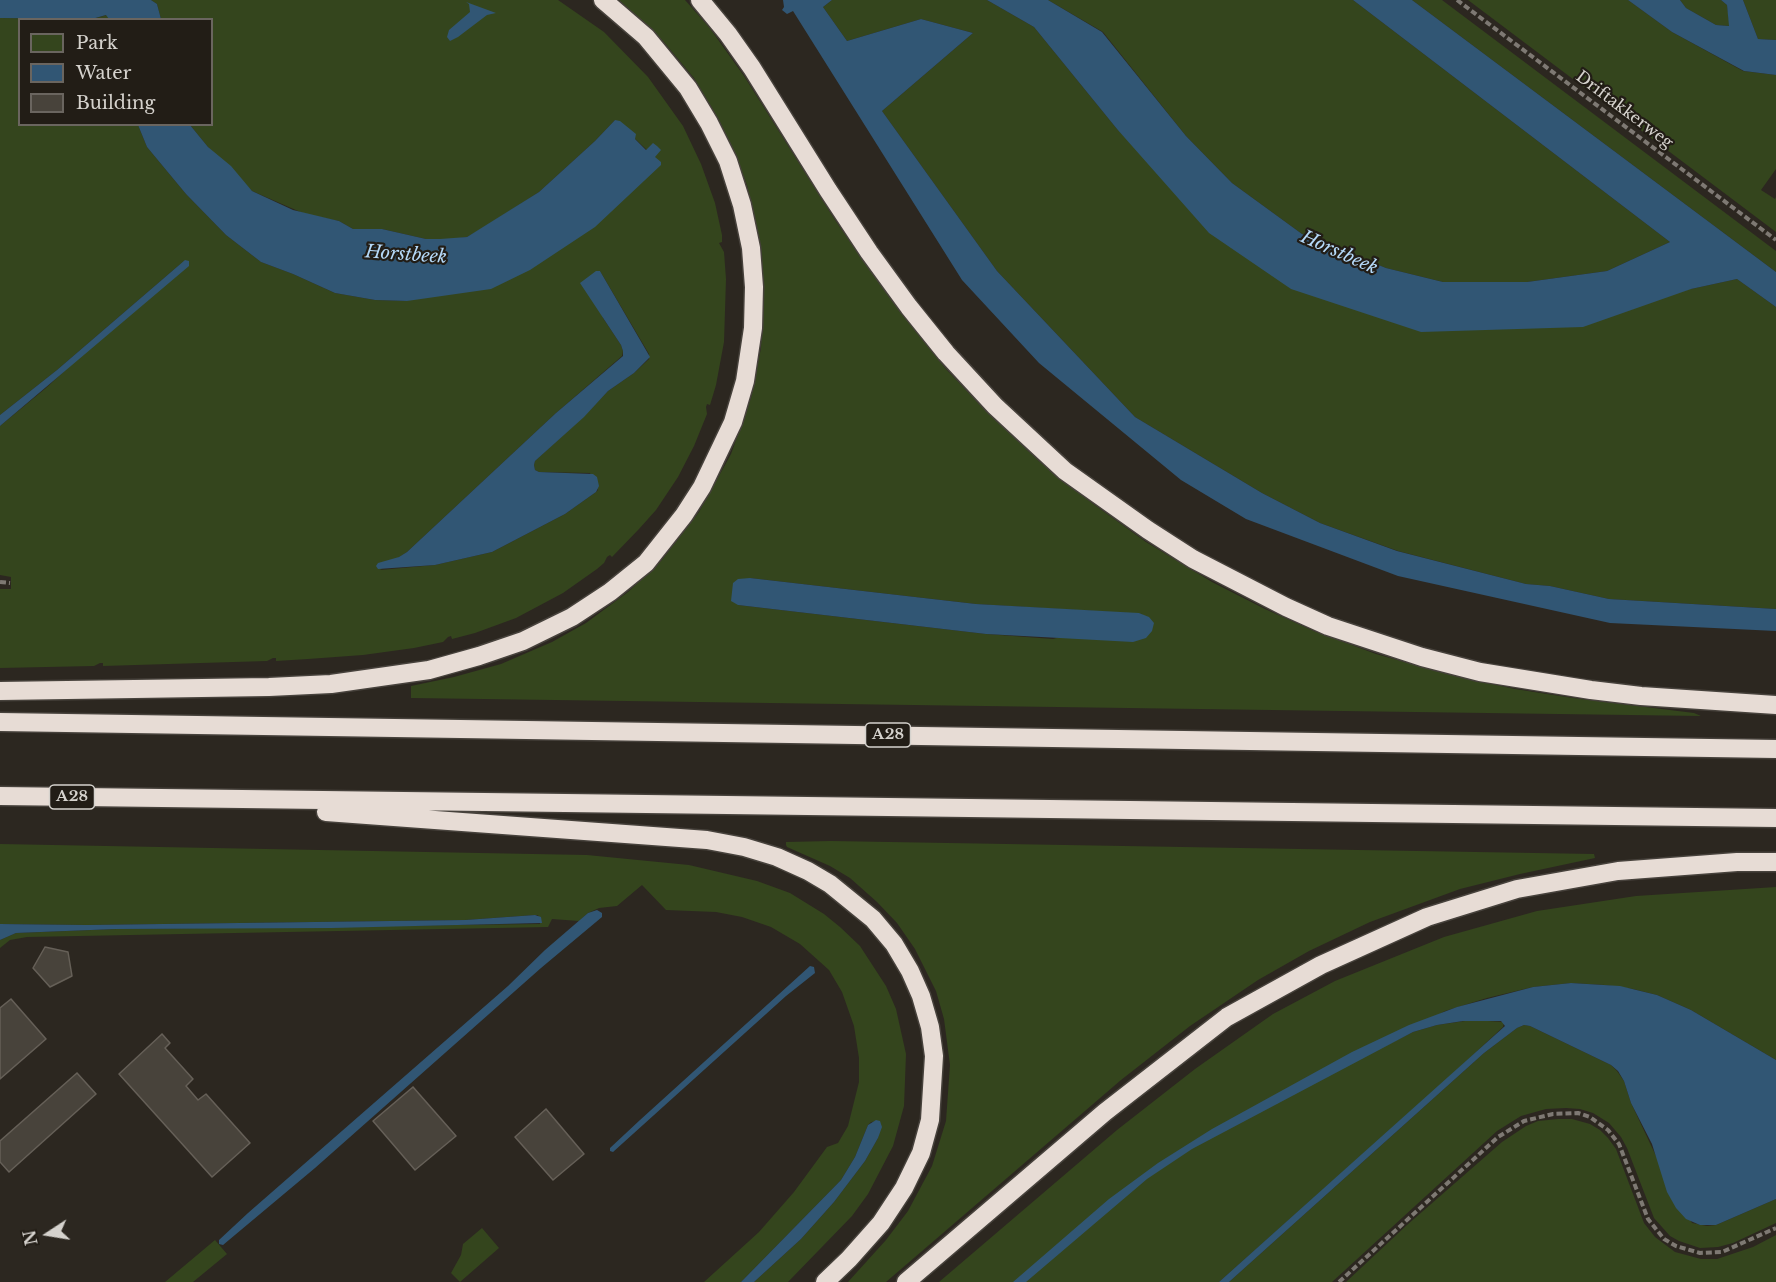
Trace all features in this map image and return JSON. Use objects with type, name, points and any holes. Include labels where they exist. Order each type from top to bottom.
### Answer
[{"type":"highway","points":[[0,691],[331,684],[429,670],[479,656],[532,636],[572,617],[610,592],[646,563],[684,515],[702,487],[733,422],[747,370],[753,328],[754,287],[751,248],[742,205],[728,161],[709,123],[688,88],[646,37],[603,0]]},
{"type":"highway","points":[[700,0],[752,68],[869,252],[946,353],[994,406],[1065,471],[1148,531],[1192,559],[1286,607],[1328,626],[1422,657],[1480,672],[1551,685],[1641,696],[1776,705]]},
{"type":"highway","name":"A28","points":[[0,722],[1776,749]]},
{"type":"highway","name":"A28","points":[[0,796],[1776,818]]},
{"type":"highway","name":"A28","points":[[144,799],[707,840],[744,847],[777,857],[830,884],[873,919],[910,971],[921,996],[930,1027],[934,1056],[934,1089],[930,1120],[921,1153],[904,1188],[880,1223],[849,1259],[825,1282]]},
{"type":"highway","points":[[906,1282],[1106,1112],[1227,1017],[1321,965],[1428,917],[1517,890],[1618,871],[1776,861]]},
{"type":"path","name":"Driftakkerweg","points":[[1457,0],[1776,240]]},
{"type":"path","points":[[0,582],[10,583]]},
{"type":"path","points":[[1339,1282],[1498,1137],[1524,1121],[1553,1114],[1578,1113],[1590,1117],[1608,1130],[1619,1144],[1648,1219],[1664,1239],[1676,1246],[1700,1253],[1722,1252],[1776,1228]]},
{"type":"green space","points":[[151,0],[558,0],[604,32],[648,77],[683,126],[701,164],[715,203],[722,235],[722,242],[719,243],[724,252],[726,279],[724,342],[716,385],[710,405],[707,404],[706,407],[707,414],[678,477],[656,510],[612,557],[610,555],[607,557],[597,569],[563,593],[516,618],[475,633],[452,639],[451,636],[443,642],[414,648],[363,655],[276,661],[276,658],[273,658],[267,661],[103,666],[103,663],[100,663],[94,666],[0,668],[0,589],[11,589],[11,577],[0,575],[0,426],[46,388],[185,260],[57,370],[0,415],[0,18],[18,18],[18,126],[138,126],[147,147],[186,194],[226,235],[261,262],[335,293],[375,300],[407,301],[647,150],[615,120],[539,192],[467,237],[426,239],[382,229],[353,229],[339,221],[305,214],[252,191],[208,147],[191,126],[213,126],[213,18],[161,18],[157,4]],"holes":[[[600,271],[649,354],[649,359],[634,373],[608,391],[535,461],[535,470],[539,472],[590,473],[598,490],[596,492],[565,514],[492,552],[435,565],[380,570],[407,552],[556,413],[622,356],[621,345],[603,318]]]},
{"type":"green space","points":[[619,0],[685,0],[709,27],[744,76],[835,220],[877,280],[945,368],[1041,463],[1146,542],[1212,582],[1265,609],[1314,631],[1376,654],[1455,676],[1515,689],[1694,713],[1701,716],[411,698],[411,686],[501,664],[552,642],[586,623],[628,592],[661,561],[699,512],[731,454],[751,398],[761,348],[763,277],[759,237],[747,185],[718,118],[694,78],[663,41]],"holes":[[[750,578],[976,604],[1143,614],[1053,639],[986,634],[738,605]]]},
{"type":"green space","points":[[832,0],[987,0],[1034,27],[1117,129],[1291,289],[1691,289],[1737,279],[1776,307],[1776,609],[1609,599],[1550,586],[1526,584],[1398,551],[1320,523],[1262,493],[1135,417],[997,271],[882,111],[973,33],[921,19],[847,41],[823,7]]},
{"type":"green space","points":[[1048,0],[1353,0],[1670,242],[1607,271],[1527,282],[1443,282],[1386,268],[1302,234],[1232,183],[1186,136],[1103,32]]},
{"type":"green space","points":[[1412,0],[1442,0],[1776,251],[1776,272]]},
{"type":"green space","points":[[1468,0],[1628,0],[1672,32],[1743,71],[1776,75],[1776,169],[1761,190],[1775,199],[1776,197],[1776,232]]},
{"type":"green space","points":[[1680,0],[1721,0],[1727,5],[1730,26],[1716,25],[1686,8]]},
{"type":"green space","points":[[1743,0],[1776,0],[1776,40],[1758,39]]},
{"type":"green space","points":[[786,842],[1594,854],[1595,858],[1460,889],[1370,922],[1309,951],[1258,980],[1190,1026],[1121,1080],[886,1282],[848,1282],[886,1240],[908,1211],[932,1166],[946,1121],[950,1065],[944,1019],[936,991],[915,949],[897,923],[850,878],[786,845]]},
{"type":"green space","points":[[0,844],[587,855],[689,865],[757,881],[790,893],[840,927],[860,946],[886,986],[896,1009],[906,1054],[904,1106],[893,1146],[868,1194],[852,1216],[788,1282],[754,1282],[801,1239],[834,1202],[865,1161],[878,1138],[880,1121],[871,1122],[868,1125],[855,1157],[841,1180],[741,1282],[704,1282],[759,1232],[794,1192],[827,1147],[838,1143],[848,1126],[859,1082],[859,1058],[854,1026],[842,992],[829,970],[800,944],[771,927],[742,917],[716,912],[666,910],[642,885],[617,906],[599,908],[588,913],[579,921],[552,919],[548,927],[27,937],[10,940],[0,948],[0,940],[16,933],[116,929],[540,924],[538,915],[535,915],[465,920],[0,924]]},
{"type":"green space","points":[[1776,887],[1776,1060],[1691,1010],[1657,995],[1633,989],[1571,983],[1533,987],[1487,998],[1445,1011],[1357,1060],[1413,1032],[1437,1025],[1472,1020],[1504,1022],[1503,1027],[1447,1079],[1219,1282],[939,1282],[1117,1130],[1195,1069],[1273,1014],[1335,981],[1444,937],[1537,911],[1636,896]]},
{"type":"green space","points":[[1524,1025],[1611,1065],[1617,1071],[1624,1081],[1631,1103],[1656,1156],[1692,1223],[1716,1225],[1776,1199],[1776,1223],[1733,1243],[1718,1247],[1700,1248],[1679,1241],[1670,1236],[1654,1218],[1627,1148],[1609,1123],[1593,1113],[1580,1109],[1546,1109],[1521,1116],[1497,1131],[1332,1282],[1229,1282],[1484,1053]]},
{"type":"green space","points":[[1572,1119],[1590,1124],[1608,1138],[1616,1149],[1644,1223],[1655,1237],[1675,1252],[1701,1259],[1717,1259],[1753,1247],[1776,1235],[1776,1282],[1346,1282],[1502,1142],[1538,1121]]},
{"type":"green space","points":[[482,1228],[499,1248],[460,1282],[451,1273],[461,1255],[463,1244]]},
{"type":"green space","points":[[215,1240],[227,1254],[193,1282],[165,1282]]},
{"type":"water","points":[[0,0],[151,0],[157,4],[161,18],[108,18],[106,15],[96,18],[0,18]]},
{"type":"water","points":[[783,0],[832,0],[823,7],[847,41],[921,19],[973,33],[882,111],[997,271],[1135,417],[1262,493],[1320,523],[1397,551],[1526,584],[1550,586],[1609,599],[1776,609],[1776,631],[1610,623],[1398,576],[1246,519],[1181,480],[1039,363],[962,280],[793,11],[787,14],[782,10]]},
{"type":"water","name":"Horstbeek","points":[[987,0],[1048,0],[1102,32],[1186,136],[1232,183],[1302,234],[1386,268],[1443,282],[1527,282],[1607,271],[1670,242],[1353,0],[1412,0],[1776,272],[1776,307],[1737,279],[1691,289],[1583,327],[1421,332],[1291,289],[1209,233],[1117,129],[1034,27]]},
{"type":"water","points":[[1628,0],[1680,0],[1686,8],[1716,25],[1729,26],[1727,5],[1721,0],[1743,0],[1758,39],[1776,40],[1776,75],[1744,71],[1672,32]]},
{"type":"water","points":[[466,2],[496,13],[487,15],[450,41],[447,37],[449,30],[470,12],[469,4]]},
{"type":"water","name":"Horstbeek","points":[[615,120],[620,121],[636,134],[635,139],[646,150],[653,143],[661,150],[655,157],[661,165],[595,227],[530,270],[491,289],[407,301],[375,300],[335,293],[261,262],[226,235],[186,194],[147,147],[138,126],[191,126],[208,147],[231,166],[252,191],[293,210],[339,221],[353,229],[382,229],[426,239],[467,237],[539,192]]},
{"type":"water","points":[[185,260],[189,261],[189,266],[0,426],[0,415],[57,370]]},
{"type":"water","points":[[596,271],[600,271],[650,357],[634,373],[608,391],[584,417],[535,461],[534,465],[535,470],[539,472],[593,474],[597,477],[599,486],[596,492],[565,514],[492,552],[435,565],[378,569],[376,566],[378,563],[399,557],[407,552],[556,413],[623,356],[621,345],[580,283]]},
{"type":"water","points":[[750,578],[976,604],[1139,613],[1149,617],[1154,623],[1152,631],[1146,638],[1133,642],[986,634],[738,605],[731,601],[733,583],[738,579]]},
{"type":"water","points":[[597,910],[602,913],[602,917],[315,1168],[223,1245],[219,1244],[219,1240],[248,1213],[508,986],[545,950],[588,913]]},
{"type":"water","points":[[535,915],[541,917],[542,923],[332,928],[116,929],[16,933],[0,940],[0,924],[465,920]]},
{"type":"water","points":[[810,966],[814,967],[815,973],[786,996],[613,1152],[610,1151],[610,1148],[640,1120]]},
{"type":"water","points":[[1571,983],[1620,986],[1657,995],[1691,1010],[1776,1060],[1776,1199],[1716,1225],[1700,1225],[1686,1219],[1676,1208],[1667,1192],[1652,1144],[1618,1071],[1611,1065],[1524,1025],[1484,1053],[1229,1282],[1219,1282],[1505,1026],[1501,1021],[1463,1021],[1413,1032],[1192,1149],[1147,1179],[1026,1282],[1013,1282],[1109,1199],[1158,1163],[1212,1129],[1352,1052],[1409,1025],[1457,1007],[1533,987]]},
{"type":"water","points":[[876,1120],[880,1121],[882,1127],[878,1138],[865,1161],[834,1202],[801,1239],[754,1282],[741,1282],[841,1180],[855,1157],[868,1125]]},
{"type":"building","points":[[45,947],[68,952],[72,976],[50,987],[33,968]]},
{"type":"building","points":[[11,999],[46,1039],[0,1079],[0,1008]]},
{"type":"building","points":[[162,1034],[170,1043],[165,1048],[193,1079],[186,1086],[198,1100],[206,1094],[250,1143],[212,1177],[119,1074]]},
{"type":"building","points":[[77,1073],[96,1094],[9,1172],[0,1162],[0,1141]]},
{"type":"building","points":[[413,1087],[456,1136],[415,1170],[373,1121]]},
{"type":"building","points":[[546,1109],[584,1154],[553,1180],[515,1137]]}]
